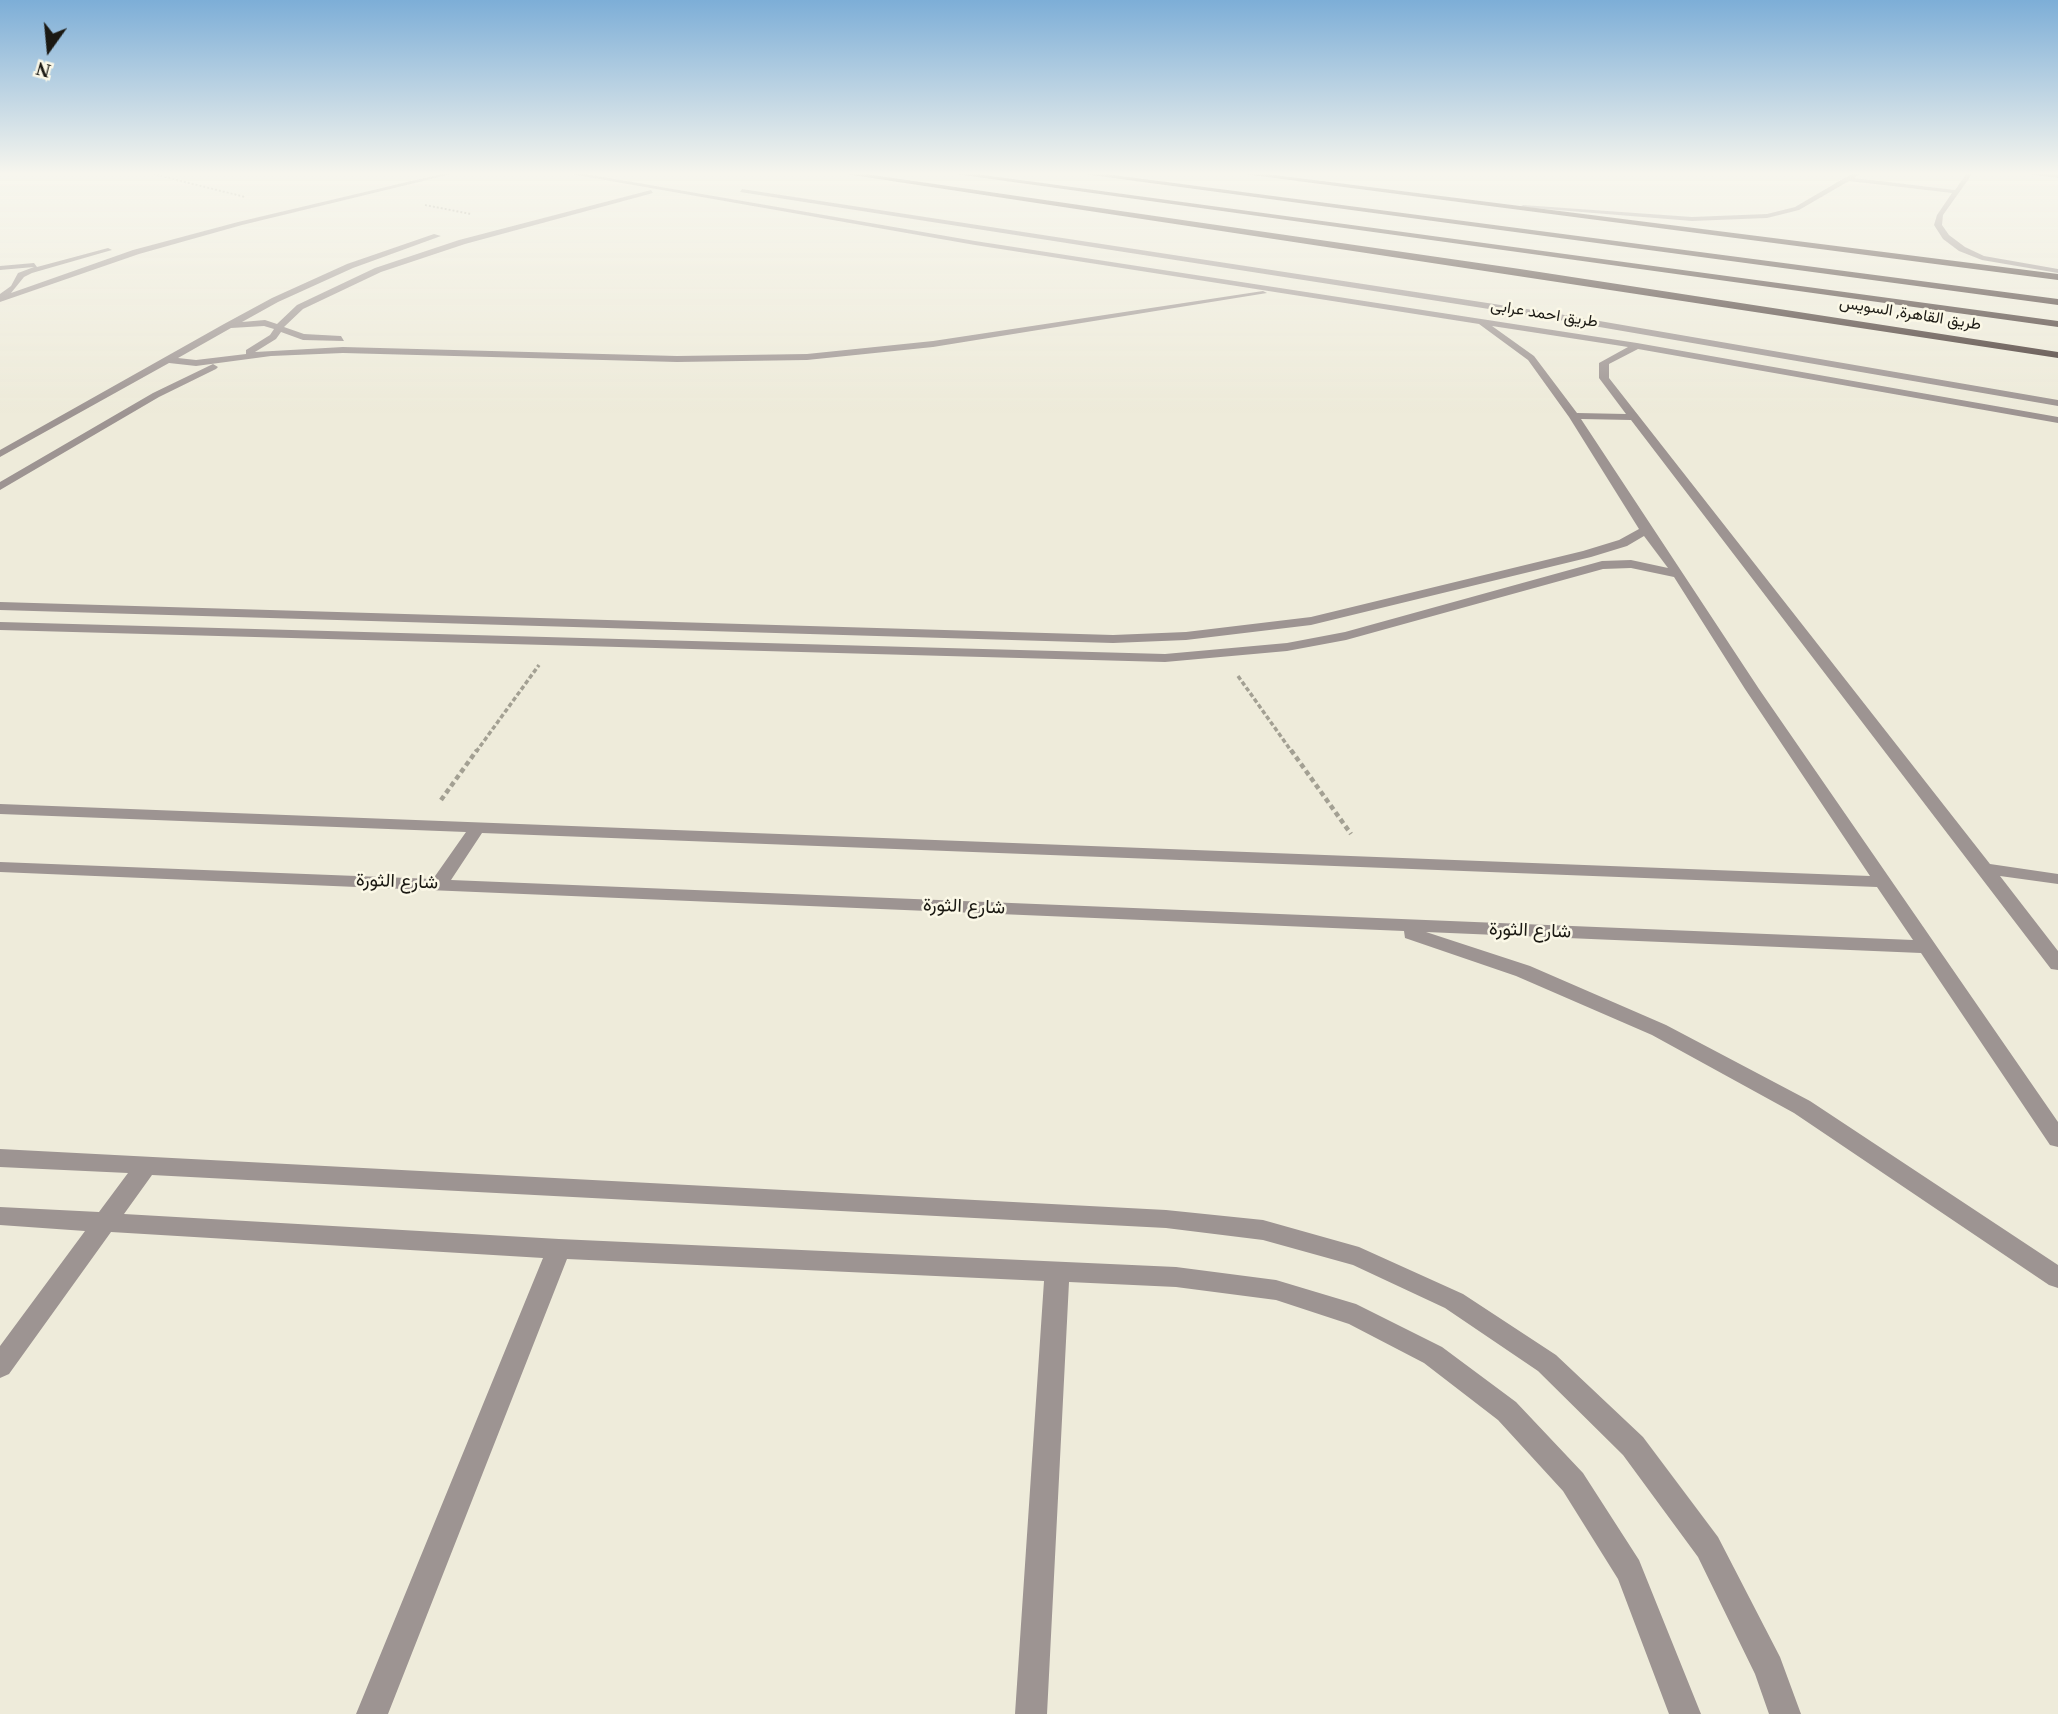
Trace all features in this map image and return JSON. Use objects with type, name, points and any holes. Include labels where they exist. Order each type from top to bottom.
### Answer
[{"type":"highway","name":"طريق القاهرة, السويس","points":[[1390,253],[2058,355]]},
{"type":"highway","name":"طريق القاهرة, السويس","points":[[1538,253],[2058,324]]},
{"type":"highway","name":"طريق القاهرة, السويس","points":[[1686,253],[2058,302]]},
{"type":"highway","points":[[1888,253],[2058,274]]},
{"type":"highway","points":[[1520,272],[1989,332]]},
{"type":"street","points":[[0,299],[29,271],[98,253]]},
{"type":"street","points":[[0,299],[138,253]]},
{"type":"street","points":[[0,454],[227,326],[330,275],[386,253]]},
{"type":"street","points":[[0,487],[156,395],[264,345],[300,307],[378,270],[429,253]]},
{"type":"street","name":"طريق احمد عرابى","points":[[1046,253],[1470,318],[2058,420]]},
{"type":"street","name":"طريق احمد عرابى","points":[[1136,253],[1539,314],[2058,403]]},
{"type":"street","points":[[1972,253],[1982,258],[2058,274]]},
{"type":"street","points":[[0,268],[68,261],[107,262]]},
{"type":"street","points":[[4,279],[57,280]]},
{"type":"street","points":[[227,326],[257,323],[303,337],[360,340],[688,350],[811,348],[929,336],[1187,294],[1208,287],[1212,279]]},
{"type":"street","points":[[167,360],[197,363],[271,353],[344,350],[677,359],[807,357],[933,344],[1210,300],[1289,291]]},
{"type":"street","points":[[1187,294],[1210,300]]},
{"type":"street","points":[[1470,318],[1504,337],[1531,358],[1574,416],[1646,530],[1679,574],[2058,1139]]},
{"type":"street","points":[[344,350],[345,345],[360,340]]},
{"type":"street","points":[[1637,346],[1611,356],[1602,370],[1633,417],[2058,964]]},
{"type":"street","points":[[1574,416],[1633,417]]},
{"type":"street","points":[[0,606],[1113,639],[1186,636],[1311,621],[1587,554],[1623,543],[1646,530]]},
{"type":"street","points":[[0,626],[1107,657],[1223,655],[1346,636],[1602,565],[1631,564],[1679,574]]},
{"type":"street","points":[[0,809],[1884,882]]},
{"type":"street","points":[[438,886],[477,828]]},
{"type":"street","name":"شارع الثورة","points":[[0,867],[1392,928],[1928,947]]},
{"type":"street","points":[[1984,869],[2058,879]]},
{"type":"street","points":[[1392,928],[1523,971],[1660,1030],[1802,1107],[2058,1278]]},
{"type":"street","points":[[0,1158],[1166,1219],[1263,1230],[1359,1257],[1454,1301],[1547,1363],[1633,1446],[1708,1547],[1769,1668],[1785,1714]]},
{"type":"street","points":[[0,1366],[146,1166]]},
{"type":"street","points":[[0,1216],[559,1248],[1176,1277],[1276,1290],[1356,1315],[1433,1355],[1507,1411],[1573,1482],[1629,1570],[1685,1714]]},
{"type":"street","points":[[372,1714],[559,1248]]},
{"type":"street","points":[[1031,1714],[1057,1272]]},
{"type":"path","points":[[423,826],[556,642]]},
{"type":"path","points":[[1223,655],[1372,863]]}]
